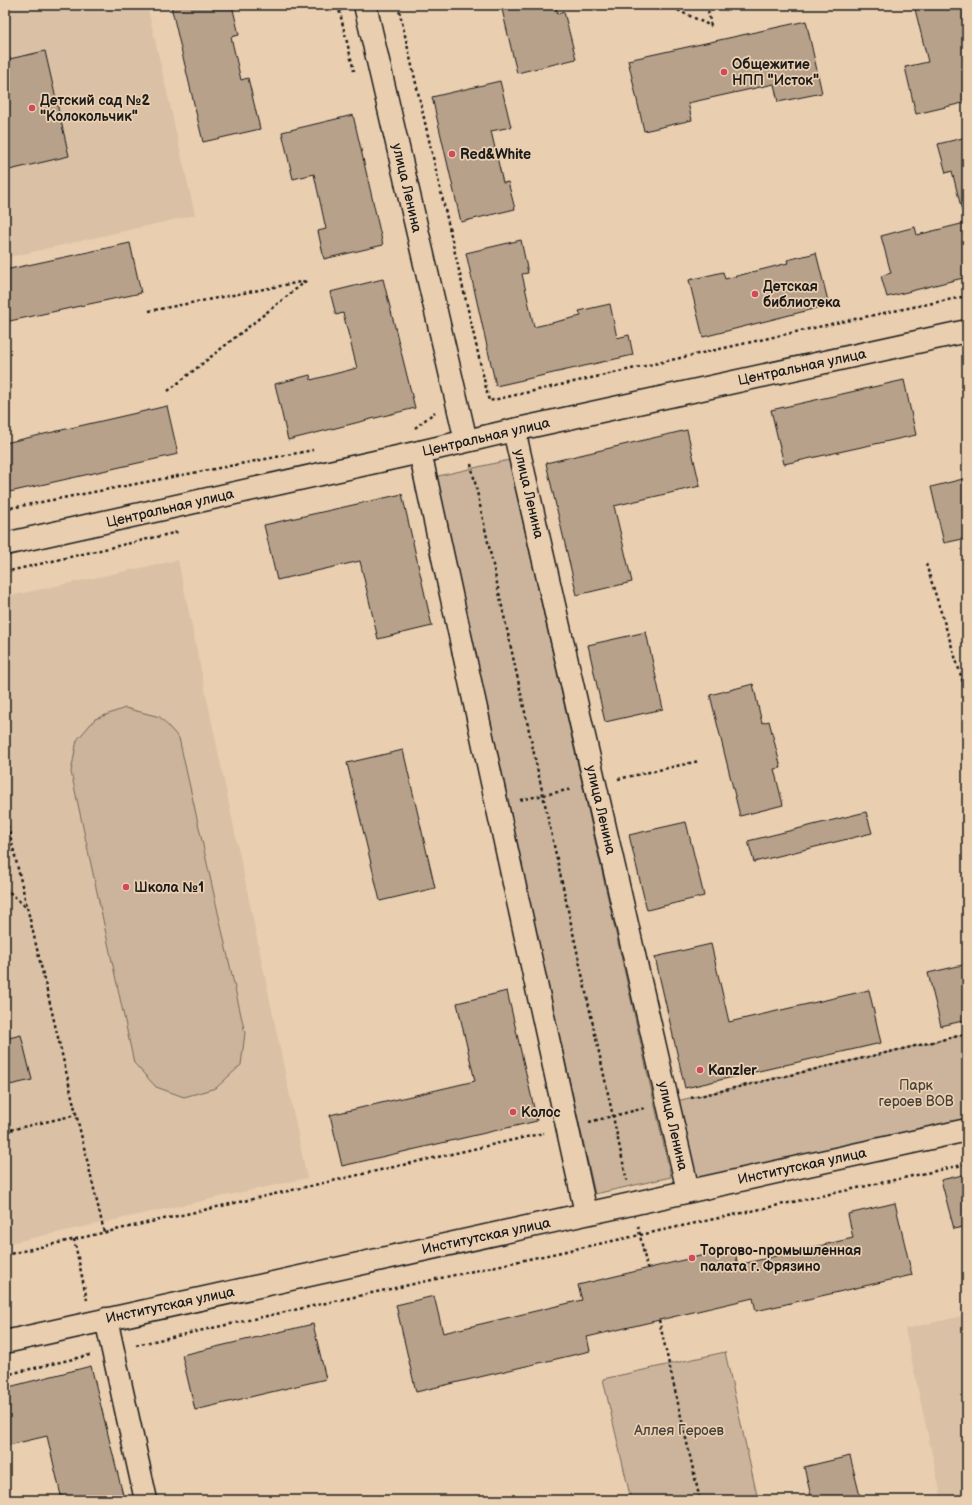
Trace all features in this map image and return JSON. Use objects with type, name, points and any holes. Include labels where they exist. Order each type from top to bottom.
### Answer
[{"type":"street","name":"улица Ленина","points":[[365,5],[466,441]]},
{"type":"street","name":"Центральная улица","points":[[5,544],[514,430],[967,331]]},
{"type":"street","name":"улица Ленина","points":[[514,430],[688,1191]]},
{"type":"street","points":[[420,452],[586,1214]]},
{"type":"street","name":"Институтская улица","points":[[5,1342],[967,1130]]},
{"type":"street","points":[[99,1321],[113,1350],[146,1500]]},
{"type":"path","points":[[398,5],[489,401],[840,322],[967,296]]},
{"type":"path","points":[[667,5],[711,26],[707,5]]},
{"type":"path","points":[[149,311],[306,280],[168,391]]},
{"type":"path","points":[[412,430],[435,412]]},
{"type":"path","points":[[5,509],[319,448]]},
{"type":"path","points":[[471,464],[647,1268]]},
{"type":"path","points":[[926,564],[967,695]]},
{"type":"path","points":[[5,814],[104,1232]]},
{"type":"path","points":[[5,888],[28,909]]},
{"type":"path","points":[[5,1255],[967,1034]]},
{"type":"path","points":[[5,1131],[76,1115]]},
{"type":"path","points":[[5,1375],[360,1294],[641,1236],[967,1164]]},
{"type":"path","points":[[74,1239],[99,1321]]},
{"type":"path","points":[[659,1320],[700,1500]]},
{"type":"shaded area","points":[[5,5],[147,5],[195,215],[5,258]]},
{"type":"shaded area","name":"Школа №1","points":[[178,560],[307,1178],[5,1244],[5,597]]},
{"type":"shaded area","points":[[967,1315],[967,1500],[942,1500],[905,1329]]},
{"type":"green space","points":[[509,460],[671,1177],[595,1194],[434,477]]},
{"type":"green space","points":[[125,708],[160,717],[179,738],[245,1033],[241,1065],[216,1088],[184,1097],[156,1087],[134,1063],[71,772],[77,740],[95,719]]},
{"type":"green space","name":"Парк героев ВОВ","points":[[967,1034],[967,1129],[688,1191],[668,1103]]},
{"type":"green space","name":"Аллея Героев","points":[[725,1352],[758,1500],[631,1500],[603,1379]]},
{"type":"building","points":[[232,5],[239,35],[231,37],[241,80],[248,78],[260,129],[203,142],[171,6]]},
{"type":"building","points":[[501,5],[555,5],[558,14],[564,12],[576,59],[517,73]]},
{"type":"building","points":[[914,5],[963,5],[967,24],[967,102],[916,114],[905,67],[928,62]]},
{"type":"building","name":"Общежитие НПП \"Исток\"","points":[[806,21],[822,93],[778,102],[774,84],[688,103],[692,120],[644,131],[628,60]]},
{"type":"building","name":"Детский сад №2 \"Колокольчик\"","points":[[45,51],[69,156],[5,171],[5,60]]},
{"type":"building","points":[[500,81],[511,127],[491,131],[503,183],[508,182],[515,209],[461,222],[432,97]]},
{"type":"building","points":[[353,115],[383,245],[324,259],[318,231],[326,229],[314,174],[293,179],[282,132]]},
{"type":"building","points":[[967,137],[967,277],[887,297],[881,276],[891,273],[881,236],[915,227],[917,235],[965,223],[952,171],[946,173],[938,144]]},
{"type":"building","points":[[521,240],[528,273],[522,274],[534,327],[581,316],[579,311],[610,304],[617,338],[629,335],[633,355],[496,386],[466,253]]},
{"type":"building","points":[[130,243],[141,293],[5,322],[5,270]]},
{"type":"building","points":[[816,253],[829,305],[703,337],[689,280],[723,272],[725,279],[788,263],[787,260]]},
{"type":"building","points":[[383,279],[415,408],[288,440],[275,384],[310,375],[311,380],[357,368],[343,313],[336,315],[330,292]]},
{"type":"building","points":[[904,380],[916,435],[784,464],[771,410]]},
{"type":"building","points":[[167,406],[178,454],[5,493],[5,443]]},
{"type":"building","points":[[687,430],[700,486],[614,506],[632,582],[577,595],[546,463]]},
{"type":"building","points":[[967,478],[967,538],[944,543],[931,487]]},
{"type":"building","points":[[402,494],[432,626],[378,639],[360,561],[277,580],[264,525]]},
{"type":"building","points":[[646,632],[663,709],[605,722],[588,645]]},
{"type":"building","points":[[753,684],[762,723],[769,721],[781,768],[774,769],[783,805],[740,816],[710,695]]},
{"type":"building","points":[[403,750],[435,888],[380,901],[347,763]]},
{"type":"building","points":[[866,812],[872,833],[754,862],[748,841]]},
{"type":"building","points":[[686,822],[704,896],[647,910],[629,835]]},
{"type":"building","points":[[711,944],[729,1022],[869,990],[881,1043],[685,1088],[655,957]]},
{"type":"building","points":[[967,964],[967,1020],[941,1026],[928,973]]},
{"type":"building","points":[[507,991],[537,1121],[342,1166],[330,1115],[475,1081],[457,1003]]},
{"type":"building","points":[[21,1035],[32,1080],[5,1086],[5,1039]]},
{"type":"building","points":[[967,1174],[967,1226],[954,1229],[941,1180]]},
{"type":"building","points":[[895,1203],[912,1275],[756,1311],[753,1298],[587,1337],[590,1351],[416,1392],[396,1305],[434,1296],[443,1333],[582,1300],[578,1285],[734,1248],[738,1265],[853,1238],[848,1214]]},
{"type":"building","points":[[313,1324],[326,1379],[195,1410],[182,1355]]},
{"type":"building","points":[[91,1366],[124,1499],[62,1500],[47,1436],[5,1446],[5,1388]]},
{"type":"building","points":[[850,1456],[861,1500],[812,1500],[804,1467]]},
{"type":"place","name":"Общежитие НПП \"Исток\"","points":[[724,72]]},
{"type":"place","name":"Детский сад №2 \"Колокольчик\"","points":[[32,108]]},
{"type":"place","name":"Red&White","points":[[452,154]]},
{"type":"place","name":"Детская библиотека","points":[[755,294]]},
{"type":"place","name":"Школа №1","points":[[126,887]]},
{"type":"place","name":"Kanzler","points":[[700,1070]]},
{"type":"place","name":"Колос","points":[[513,1112]]},
{"type":"place","name":"Торгово-промышленная палата г. Фрязино","points":[[692,1258]]}]
